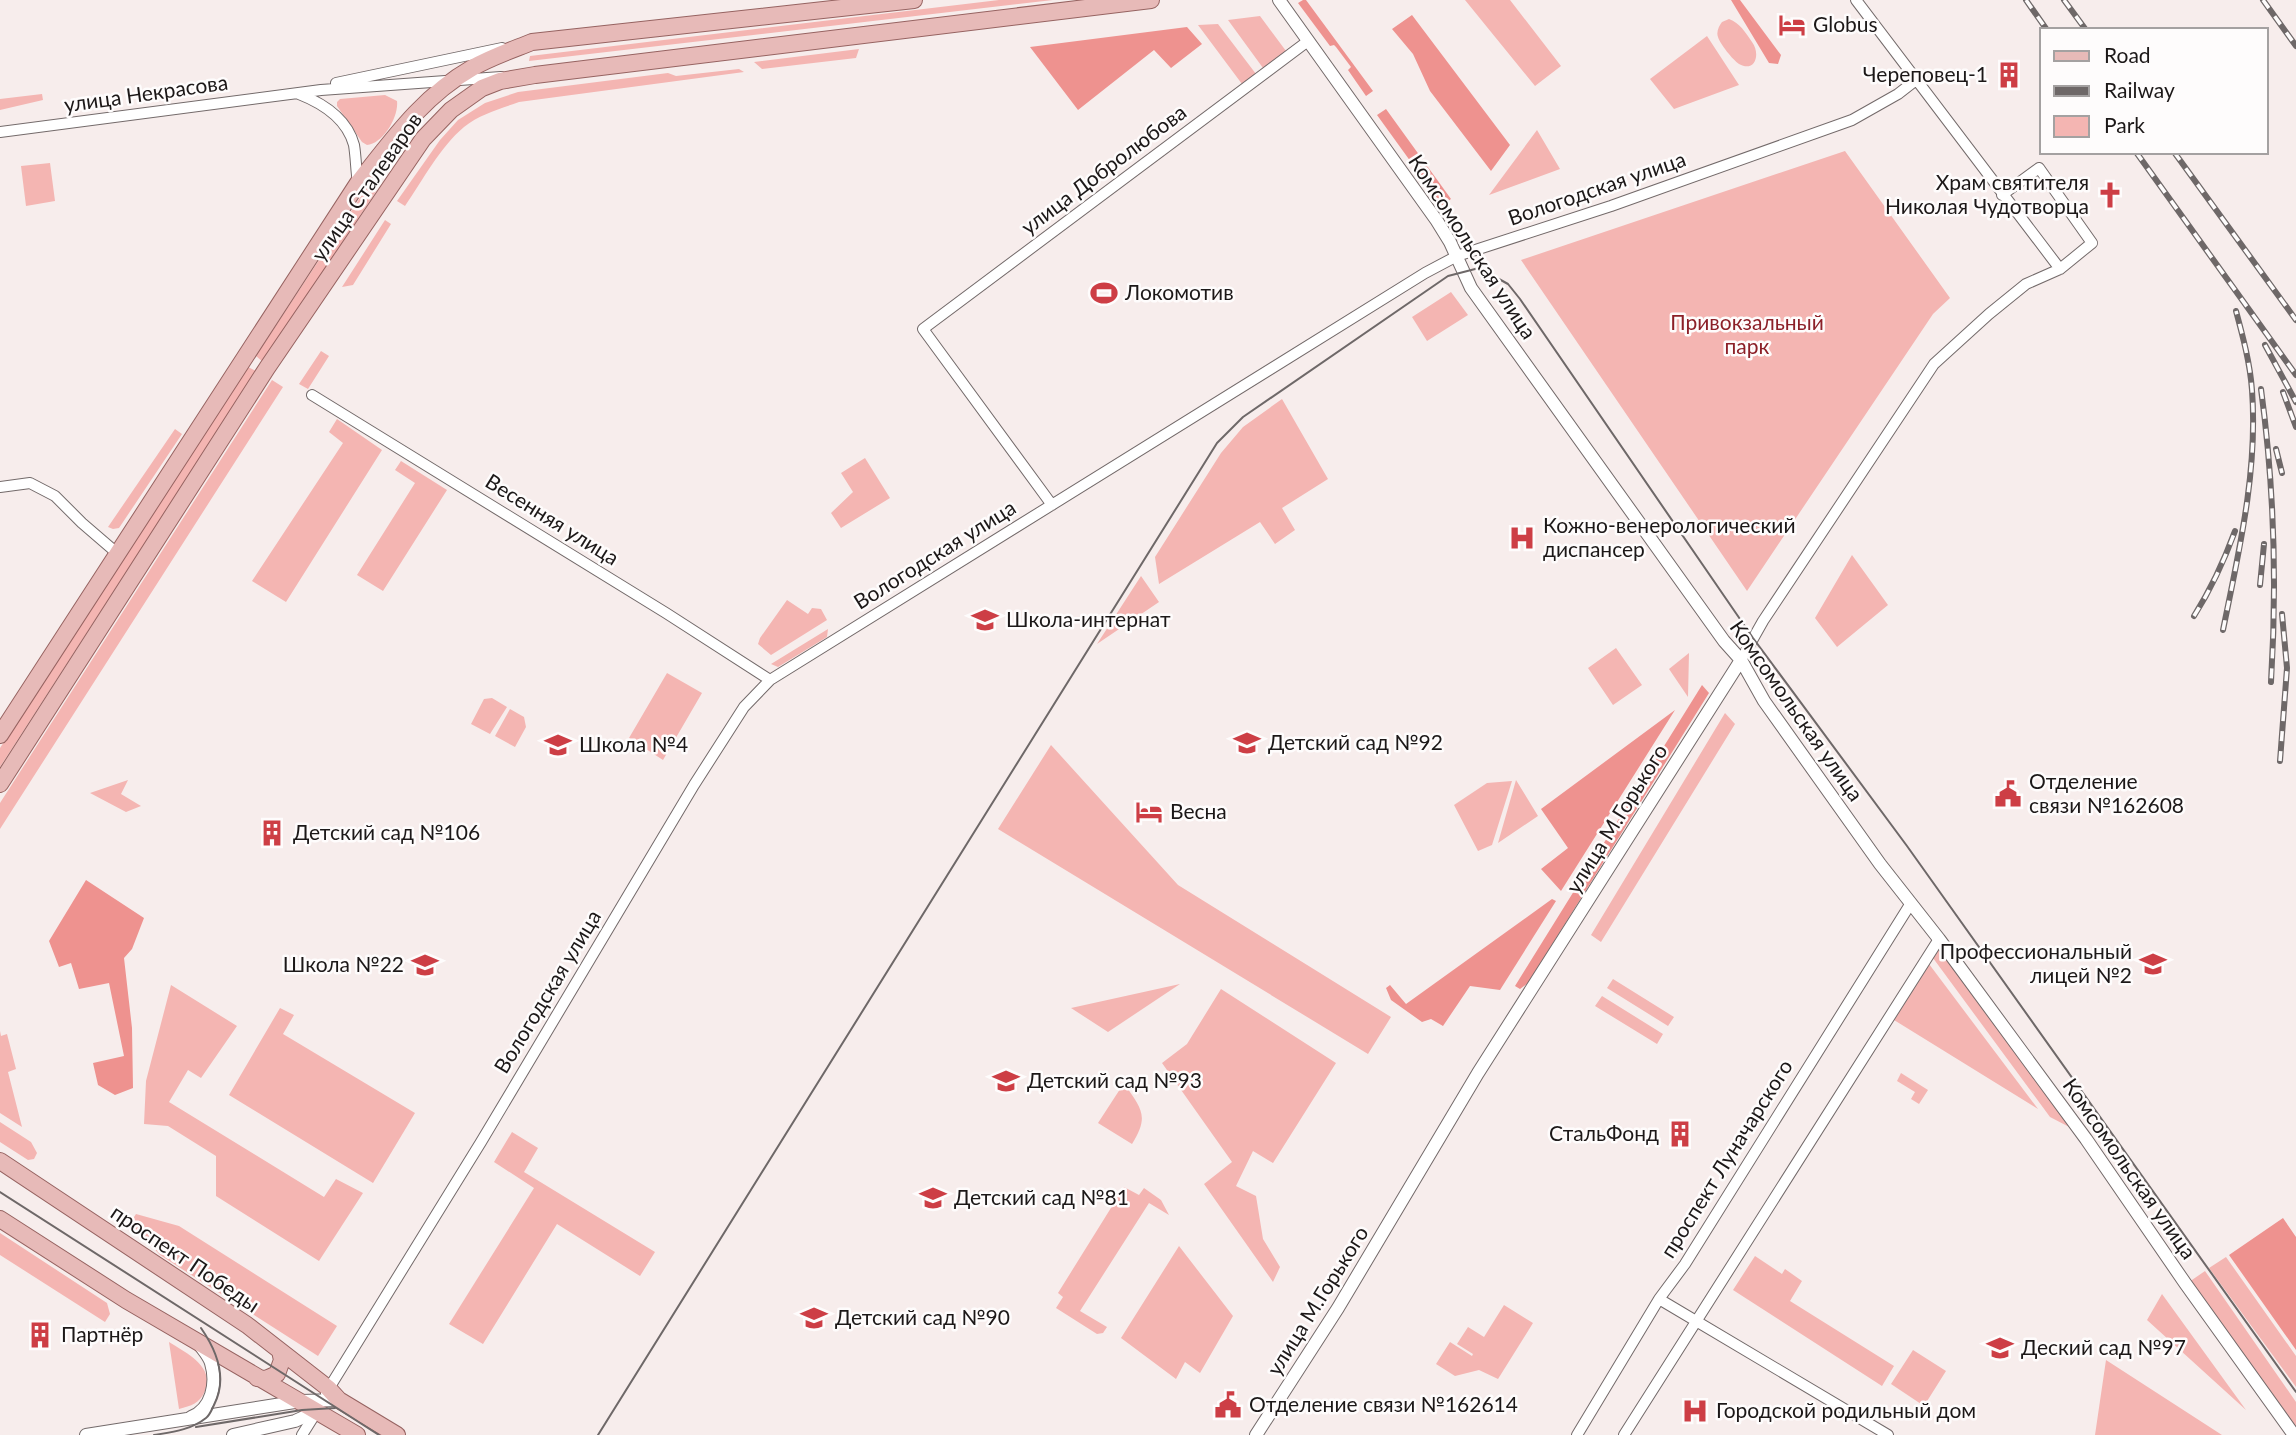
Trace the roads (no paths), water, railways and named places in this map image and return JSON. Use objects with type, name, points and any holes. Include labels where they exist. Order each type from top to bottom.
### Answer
[{"type":"main road","name":"улица Сталеваров","points":[[0,735],[358,183],[403,125],[432,95],[453,79],[495,56],[532,42],[914,0]]},
{"type":"main road","name":"улица Сталеваров","points":[[0,784],[267,368],[423,139],[451,110],[482,88],[500,81],[535,75],[1151,0]]},
{"type":"main road","name":"проспект Победы","points":[[0,1161],[247,1325],[280,1351],[358,1435]]},
{"type":"main road","name":"проспект Победы","points":[[0,1219],[126,1300],[257,1378],[300,1401],[327,1400],[397,1435]]},
{"type":"main road","points":[[257,1378],[277,1374],[282,1360],[280,1351]]},
{"type":"street","name":"Комсомольская улица","points":[[1279,0],[1437,220],[1471,288],[1741,660],[1764,701],[2087,1139],[2185,1283],[2294,1435]]},
{"type":"street","points":[[1856,0],[2060,269]]},
{"type":"street","name":"улица Добролюбова","points":[[1052,505],[923,329],[1308,41]]},
{"type":"street","points":[[297,93],[532,42]]},
{"type":"street","points":[[297,93],[453,79],[535,75]]},
{"type":"street","name":"Вологодская улица","points":[[302,1435],[327,1400],[694,785],[744,707],[770,680],[1457,256],[1611,206],[1852,120],[1898,94],[1916,80]]},
{"type":"street","points":[[297,93],[320,102],[341,121],[353,143],[358,183]]},
{"type":"street","name":"улица Некрасова","points":[[0,132],[297,93]]},
{"type":"street","name":"улица М.Горького","points":[[1256,1435],[1338,1308],[1479,1073],[1741,660],[1763,621],[1934,363],[2026,284],[2060,269],[2092,243],[2039,168],[2002,195]]},
{"type":"street","name":"Весенняя улица","points":[[312,395],[770,680]]},
{"type":"street","points":[[0,487],[30,483],[55,496],[118,554]]},
{"type":"street","name":"проспект Луначарского","points":[[1577,1435],[1659,1299],[1685,1264],[1911,903]]},
{"type":"street","points":[[1624,1435],[1939,939]]},
{"type":"street","points":[[1659,1299],[1888,1435]]},
{"type":"street","points":[[178,1422],[200,1413],[213,1390],[211,1360],[197,1340]]},
{"type":"street","points":[[233,1435],[295,1420],[327,1400]]},
{"type":"street","points":[[86,1435],[300,1401]]},
{"type":"tram line","points":[[598,1435],[1217,443],[1243,417],[1448,276],[1479,268],[1508,284],[1520,299],[1753,638],[1907,846],[2296,1392]]},
{"type":"tram line","points":[[0,1192],[379,1435]]},
{"type":"tram line","points":[[154,1435],[194,1425],[211,1412],[220,1385],[219,1365],[201,1328]]},
{"type":"tram line","points":[[196,1427],[302,1410],[335,1408]]},
{"type":"railway","points":[[2026,0],[2046,28]]},
{"type":"railway","points":[[2064,0],[2085,28]]},
{"type":"railway","points":[[2263,0],[2296,46]]},
{"type":"railway","points":[[2137,154],[2296,375]]},
{"type":"railway","points":[[2175,154],[2296,320]]},
{"type":"railway","points":[[2223,630],[2246,511],[2252,451],[2251,380],[2236,311]]},
{"type":"railway","points":[[2265,345],[2296,402]]},
{"type":"railway","points":[[2261,389],[2273,535],[2271,682]]},
{"type":"railway","points":[[2283,392],[2296,427]]},
{"type":"railway","points":[[2276,449],[2282,473]]},
{"type":"railway","points":[[2194,616],[2217,575],[2235,531]]},
{"type":"railway","points":[[2260,585],[2264,544]]},
{"type":"railway","points":[[2280,761],[2287,668],[2282,614]]},
{"type":"place","name":"Globus","points":[[1792,25]]},
{"type":"place","name":"Череповец-1","points":[[2009,75]]},
{"type":"place","name":"Храм святителя Николая Чудотворца","points":[[2110,195]]},
{"type":"place","name":"Локомотив","points":[[1104,293]]},
{"type":"place","name":"Кожно-венерологический диспансер","points":[[1522,538]]},
{"type":"place","name":"Школа-интернат","points":[[985,620]]},
{"type":"place","name":"Детский сад №92","points":[[1247,743]]},
{"type":"place","name":"Школа №4","points":[[558,745]]},
{"type":"place","name":"Отделение связи №162608","points":[[2008,794]]},
{"type":"place","name":"Весна","points":[[1149,812]]},
{"type":"place","name":"Детский сад №106","points":[[272,833]]},
{"type":"place","name":"Профессиональный лицей №2","points":[[2153,964]]},
{"type":"place","name":"Школа №22","points":[[425,965]]},
{"type":"place","name":"Детский сад №93","points":[[1006,1081]]},
{"type":"place","name":"СтальФонд","points":[[1680,1134]]},
{"type":"place","name":"Детский сад №81","points":[[933,1198]]},
{"type":"place","name":"Детский сад №90","points":[[814,1318]]},
{"type":"place","name":"Партнёр","points":[[40,1335]]},
{"type":"place","name":"Деский сад №97","points":[[2000,1348]]},
{"type":"place","name":"Отделение связи №162614","points":[[1228,1405]]},
{"type":"place","name":"Городской родильный дом","points":[[1695,1411]]},
{"type":"park label","name":"Привокзальный парк","points":[[1747,335]]}]
